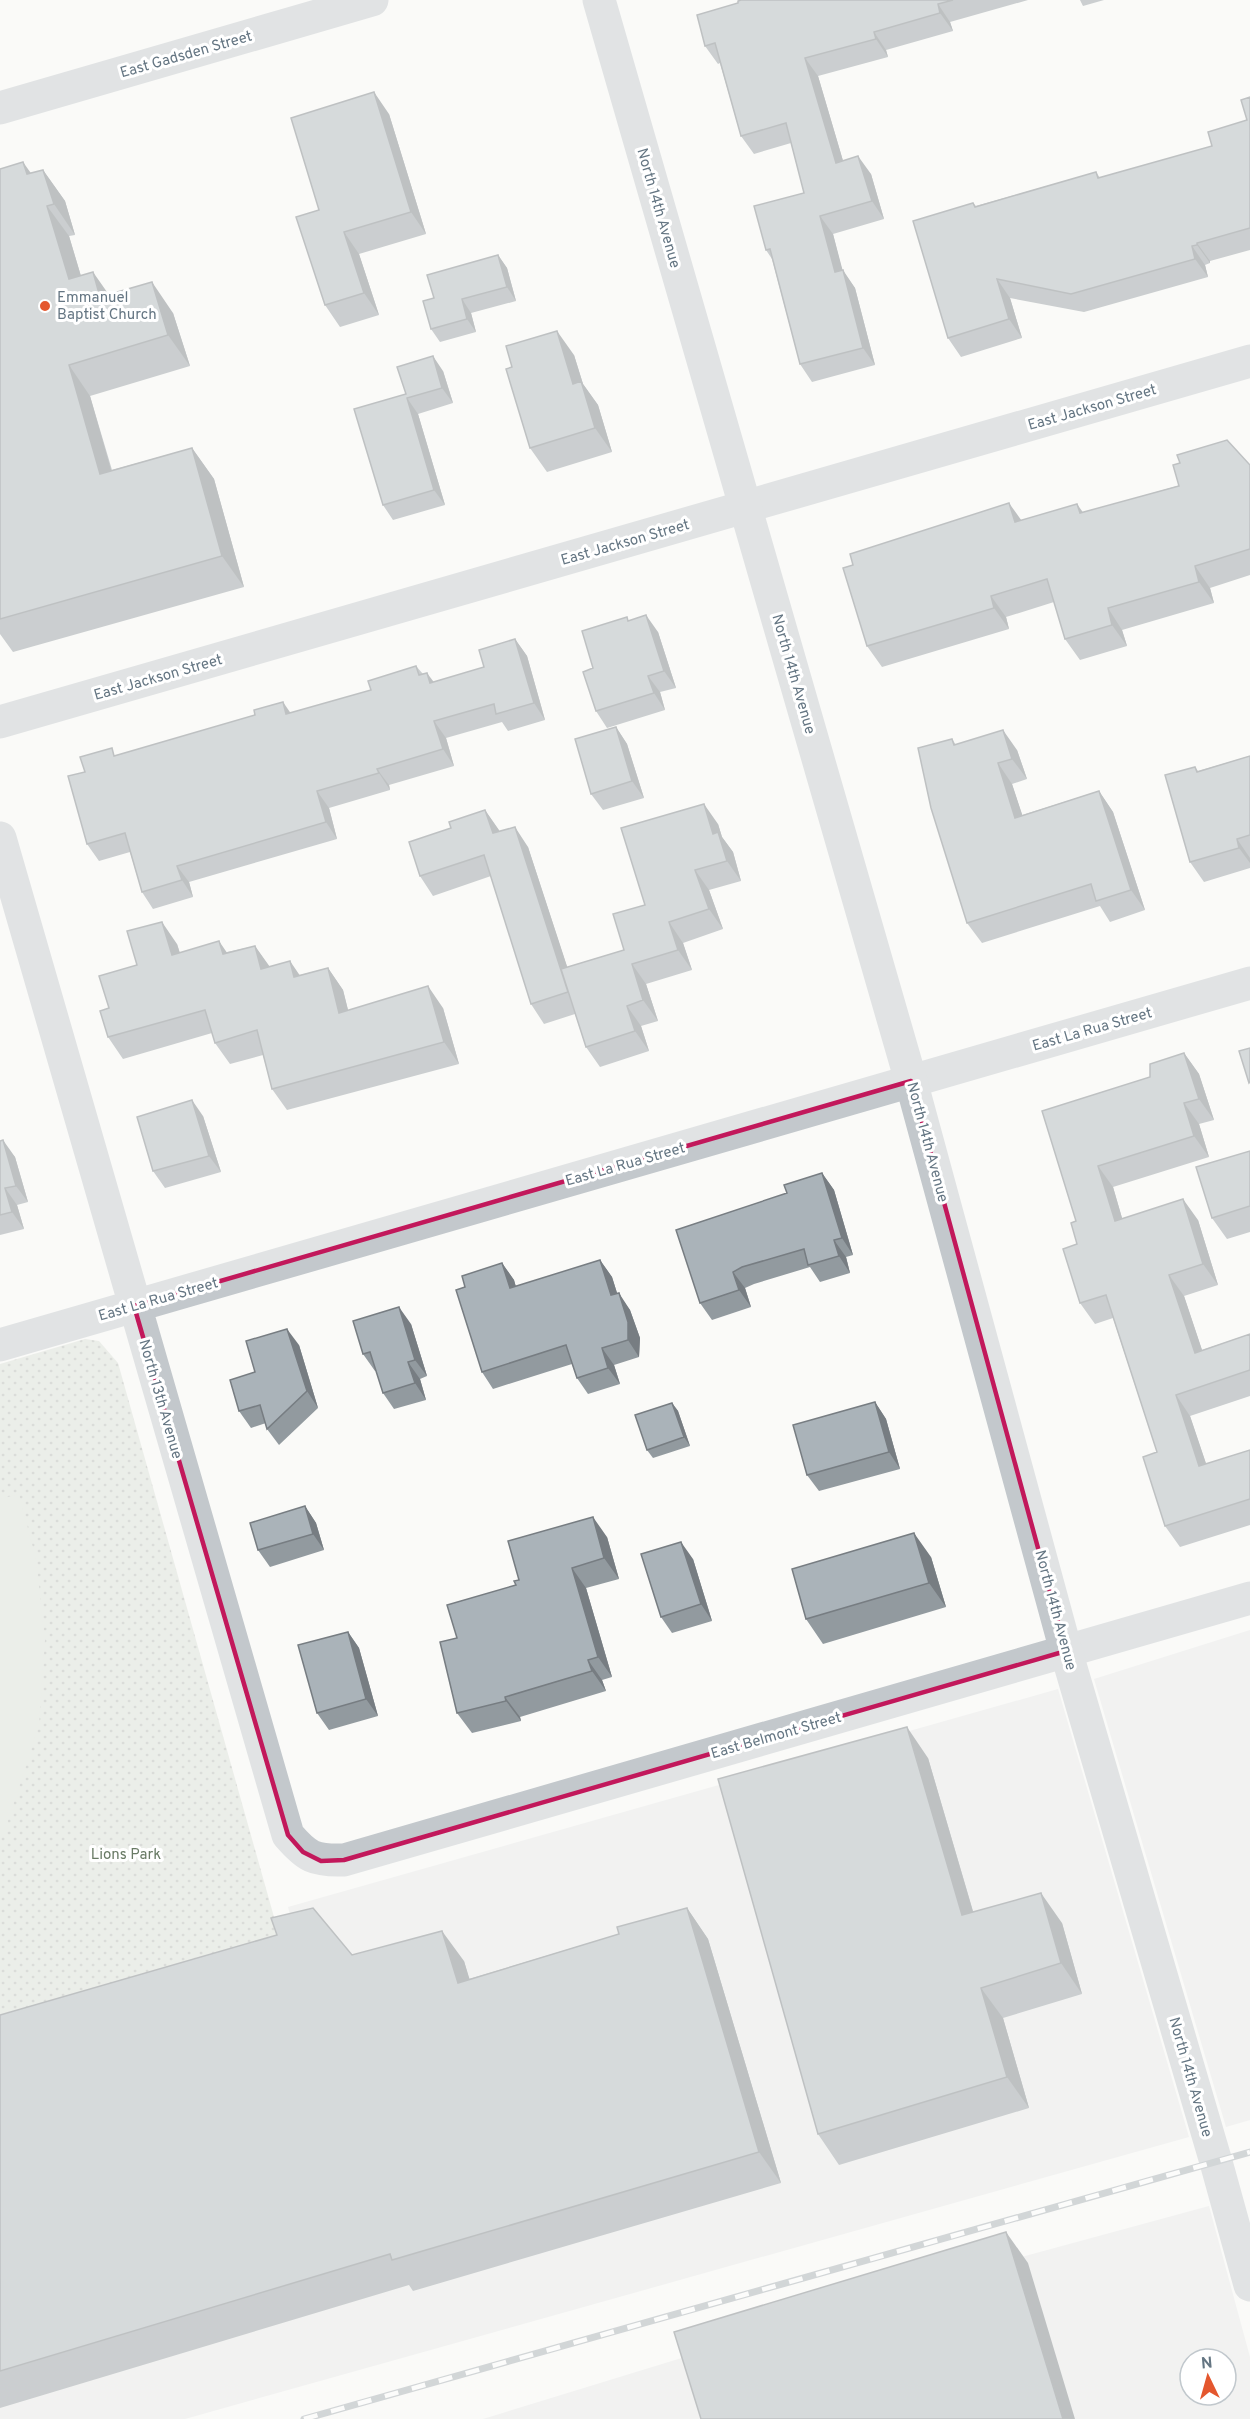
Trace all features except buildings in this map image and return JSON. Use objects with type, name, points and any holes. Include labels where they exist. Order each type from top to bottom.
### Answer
[{"type":"street","name":"East Gadsden Street","points":[[0,108],[372,0]]},
{"type":"street","name":"North 14th Avenue","points":[[599,0],[911,1081],[1066,1651],[1250,2285]]},
{"type":"street","name":"East Jackson Street","points":[[0,722],[1250,361]]},
{"type":"street","name":"North 13th Avenue","points":[[0,838],[288,1835],[303,1852]]},
{"type":"street","name":"East La Rua Street","points":[[0,1345],[1250,983]]},
{"type":"street","name":"East Belmont Street","points":[[303,1852],[321,1861],[344,1860],[1250,1598]]},
{"type":"highlighted area","points":[[911,1081],[1066,1651],[344,1860],[321,1861],[303,1852],[288,1835],[134,1306]]},
{"type":"shaded area","points":[[1250,1630],[1250,2120],[1226,2127],[1094,1679]]},
{"type":"shaded area","points":[[1058,1689],[1189,2137],[185,2419],[0,2419],[0,2043],[296,1936],[288,1907]]},
{"type":"shaded area","points":[[1209,2206],[1250,2357],[1250,2419],[483,2419],[919,2285]]},
{"type":"green space","name":"Lions Park","points":[[85,1339],[99,1341],[118,1363],[281,1942],[0,2024],[0,1364]]},
{"type":"green space","points":[[19,1494],[36,1559],[45,1640],[39,1725],[6,1827],[0,1838],[0,1499]]},
{"type":"railway","points":[[304,2419],[1250,2152]]},
{"type":"place","name":"Emmanuel Baptist Church","points":[[45,306]]}]
